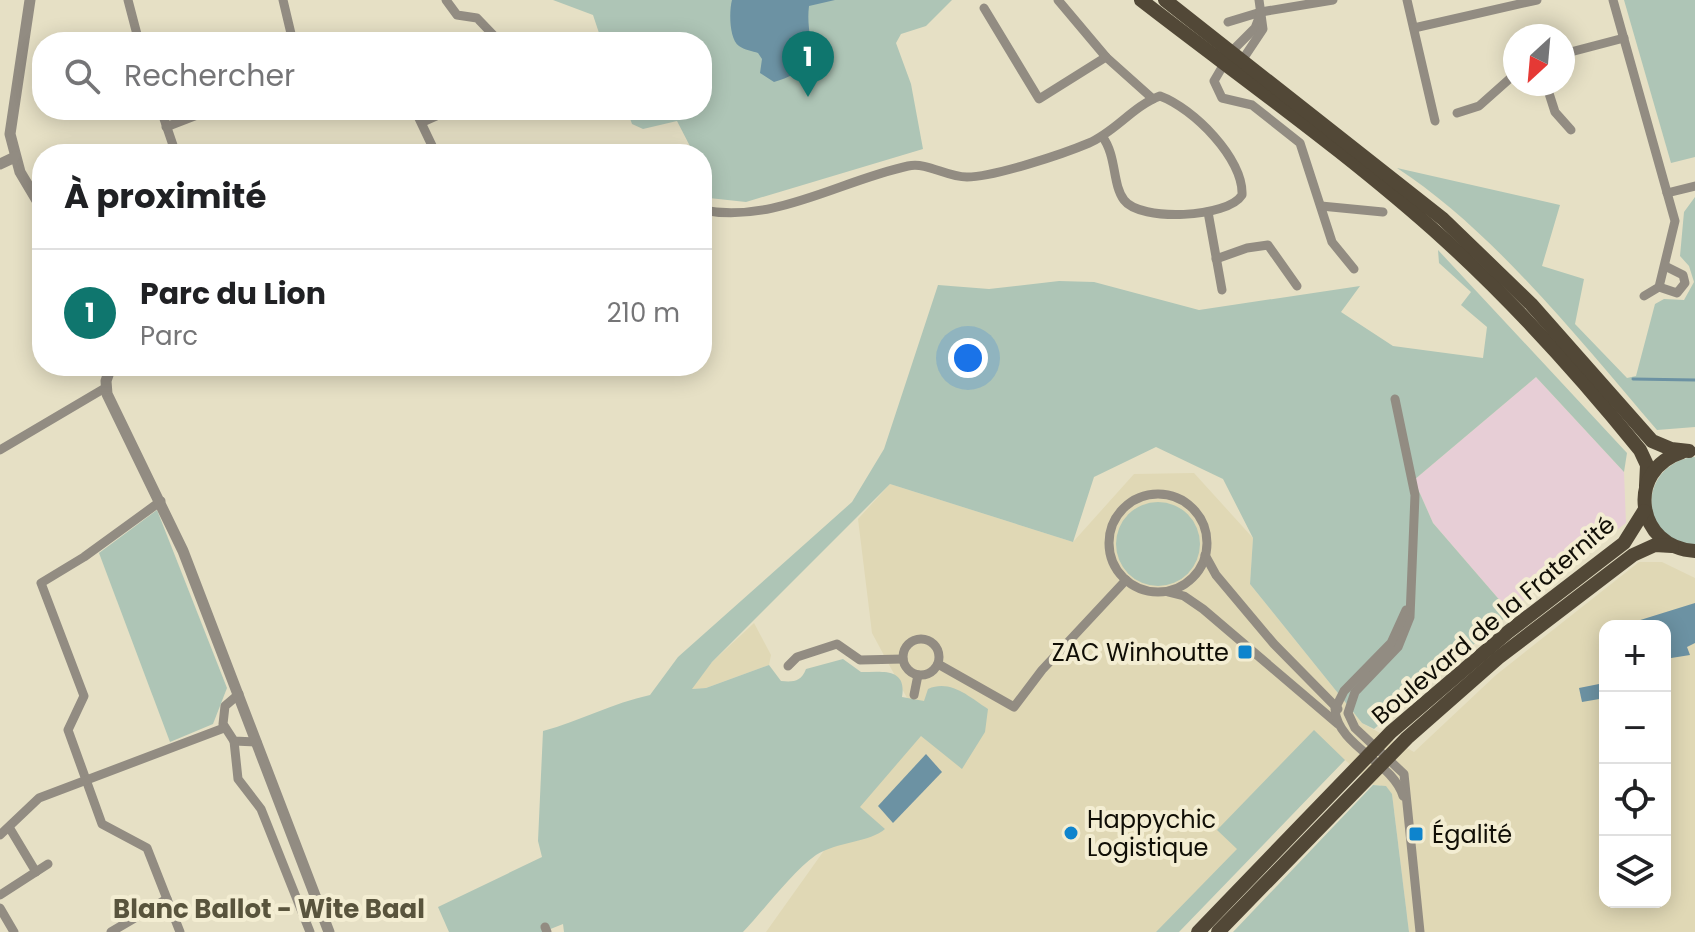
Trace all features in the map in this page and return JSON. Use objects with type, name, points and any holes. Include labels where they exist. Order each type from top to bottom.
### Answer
[{"type":"main road","points":[[1141,0],[1398,181],[1480,253],[1565,340],[1652,441],[1671,449],[1692,451]]},
{"type":"main road","points":[[1165,0],[1231,61],[1401,202],[1510,303],[1640,450],[1647,465],[1644,511],[1654,532],[1672,546],[1695,551]]},
{"type":"main road","points":[[1646,486],[1665,459],[1692,451]]},
{"type":"main road","name":"Boulevard de la Fraternité","points":[[1198,932],[1472,660],[1624,543],[1644,511]]},
{"type":"main road","name":"Boulevard de la Fraternité","points":[[1218,932],[1378,755],[1633,555],[1655,545],[1672,546]]},
{"type":"street","points":[[30,0],[11,109],[10,134],[15,157],[32,190]]},
{"type":"street","points":[[128,0],[136,32]]},
{"type":"street","points":[[283,0],[291,32]]},
{"type":"street","points":[[446,0],[451,10],[477,18],[490,32]]},
{"type":"street","points":[[1058,0],[1106,57],[1153,99]]},
{"type":"street","points":[[1231,61],[1262,31],[1259,0]]},
{"type":"street","points":[[1228,22],[1261,12],[1333,0]]},
{"type":"street","points":[[1407,0],[1435,121]]},
{"type":"street","points":[[1414,28],[1537,0]]},
{"type":"street","points":[[1613,0],[1676,225],[1659,287],[1644,296]]},
{"type":"street","points":[[984,8],[1039,99],[1106,57]]},
{"type":"street","points":[[1261,12],[1255,28],[1214,81],[1217,93],[1228,101],[1252,105],[1300,143],[1333,244],[1354,269]]},
{"type":"street","points":[[1575,51],[1624,38]]},
{"type":"street","points":[[1457,113],[1482,104],[1503,85]]},
{"type":"street","points":[[712,211],[734,214],[762,211],[911,166],[957,177],[980,176],[1085,144],[1102,136],[1153,99],[1163,96],[1190,115],[1236,164],[1243,190],[1241,199],[1208,212],[1174,215],[1142,209],[1125,202],[1113,154],[1102,136]]},
{"type":"street","points":[[1550,96],[1555,112],[1571,130]]},
{"type":"street","points":[[164,120],[172,144]]},
{"type":"street","points":[[166,127],[184,120]]},
{"type":"street","points":[[428,120],[423,122],[432,144]]},
{"type":"street","points":[[0,164],[15,157]]},
{"type":"street","points":[[1667,193],[1695,186]]},
{"type":"street","points":[[1321,206],[1383,212]]},
{"type":"street","points":[[1208,212],[1222,290]]},
{"type":"street","points":[[1216,259],[1247,248],[1268,245],[1297,286]]},
{"type":"street","points":[[1659,287],[1674,293],[1684,287],[1683,275],[1665,266]]},
{"type":"street","points":[[108,376],[105,388],[161,501],[239,694],[329,932]]},
{"type":"street","points":[[0,450],[105,388]]},
{"type":"street","points":[[1348,727],[1351,698],[1391,656],[1403,638],[1410,617],[1414,480],[1395,399]]},
{"type":"street","points":[[1348,727],[1336,706],[1274,644],[1216,575],[1205,555],[1205,531],[1194,510],[1174,497],[1143,497],[1123,509],[1109,537],[1112,560],[1126,580],[1148,591],[1184,596],[1203,609],[1348,727],[1378,755],[1398,783],[1405,803],[1420,932]]},
{"type":"street","points":[[161,501],[84,557],[41,583],[84,696],[68,730],[102,824],[147,848],[180,932]]},
{"type":"street","points":[[1165,591],[1187,582],[1205,555]]},
{"type":"street","points":[[938,664],[1014,707],[1042,670],[1126,580]]},
{"type":"street","points":[[1336,706],[1344,691],[1391,643],[1403,617],[1411,581]]},
{"type":"street","points":[[921,639],[936,647],[938,664],[930,673],[918,675],[908,669],[903,659],[906,648],[921,639]]},
{"type":"street","points":[[788,666],[797,657],[837,644],[860,660],[903,659]]},
{"type":"street","points":[[914,695],[918,675]]},
{"type":"street","points":[[239,694],[225,706],[224,728],[234,741],[238,779],[261,809],[310,932]]},
{"type":"street","points":[[0,835],[39,798],[85,778],[224,728]]},
{"type":"street","points":[[234,741],[257,742]]},
{"type":"street","points":[[9,827],[36,872]]},
{"type":"street","points":[[0,895],[48,864]]},
{"type":"street","points":[[111,932],[167,899]]},
{"type":"street","points":[[0,908],[14,932]]},
{"type":"shaded area","points":[[1536,377],[1624,472],[1626,523],[1509,611],[1433,523],[1414,480]]},
{"type":"shaded area","points":[[1194,473],[1253,538],[1250,584],[1362,723],[1414,752],[1496,675],[1639,562],[1662,562],[1695,578],[1695,932],[1409,932],[1392,794],[1380,785],[1373,785],[1345,760],[1174,932],[766,932],[855,807],[921,724],[872,633],[858,519],[890,484],[1073,542],[1134,474]]},
{"type":"shaded area","points":[[754,623],[771,655],[769,665],[706,688],[691,689],[712,662]]},
{"type":"green space","points":[[553,0],[952,0],[926,26],[901,34],[896,43],[911,84],[923,149],[746,202],[712,198],[712,144],[689,144],[677,121],[643,129],[632,124],[631,120],[712,120],[712,32],[599,32],[593,15]]},
{"type":"green space","points":[[1624,0],[1695,0],[1695,157],[1671,163]]},
{"type":"green space","points":[[1397,168],[1560,205],[1542,266],[1584,279],[1575,324],[1627,378],[1636,376],[1655,304],[1664,299],[1684,300],[1694,282],[1689,266],[1680,256],[1684,212],[1695,197],[1695,427],[1657,430],[1567,325],[1502,256],[1468,223]]},
{"type":"green space","points":[[1438,250],[1627,453],[1624,472],[1536,377],[1414,480],[1433,523],[1509,611],[1507,616],[1374,729],[1362,723],[1250,584],[1253,538],[1223,479],[1156,447],[1094,477],[1073,542],[890,484],[712,662],[692,689],[706,688],[769,665],[781,681],[793,681],[799,679],[806,669],[843,659],[861,672],[885,672],[897,676],[903,687],[902,697],[924,701],[928,689],[936,686],[952,688],[988,709],[985,732],[962,769],[921,736],[860,807],[885,829],[871,837],[816,855],[788,881],[743,932],[564,932],[563,924],[543,932],[449,932],[438,907],[542,857],[538,841],[543,731],[650,695],[678,657],[852,502],[884,449],[938,285],[989,289],[1059,281],[1094,282],[1199,310],[1360,286],[1341,312],[1393,346],[1483,358],[1487,327],[1461,305],[1471,292],[1439,263]]},
{"type":"green space","points":[[1695,457],[1695,546],[1666,535],[1657,524],[1651,499],[1660,476],[1669,467]]},
{"type":"green space","points":[[1158,502],[1174,505],[1188,514],[1197,528],[1200,544],[1197,560],[1188,574],[1174,583],[1158,586],[1142,583],[1128,574],[1119,560],[1116,544],[1119,528],[1128,514],[1142,505]]},
{"type":"green space","points":[[157,510],[227,688],[213,724],[170,742],[99,553]]},
{"type":"green space","points":[[1314,730],[1345,760],[1179,932],[1156,932],[1237,849],[1217,830]]},
{"type":"green space","points":[[1373,785],[1386,786],[1392,794],[1409,932],[1233,932]]},
{"type":"water","points":[[732,0],[835,0],[809,6],[809,61],[792,75],[774,82],[760,73],[762,59],[758,53],[739,46],[733,37]]},
{"type":"water","points":[[1695,603],[1695,643],[1687,647],[1690,655],[1671,658],[1671,620],[1640,620]]},
{"type":"water","points":[[1599,684],[1599,699],[1582,702],[1579,688]]},
{"type":"water","points":[[926,754],[942,772],[893,823],[878,806]]},
{"type":"waterway","points":[[1633,379],[1695,380]]},
{"type":"place","name":"Parc du Lion","points":[[808,97]]},
{"type":"place","name":"ZAC Winhoutte","points":[[1245,652]]},
{"type":"place","name":"Happychic Logistique","points":[[1071,833]]},
{"type":"place","name":"Égalité","points":[[1416,834]]},
{"type":"district","name":"Blanc Ballot - Wite Baal","points":[[269,909]]}]
